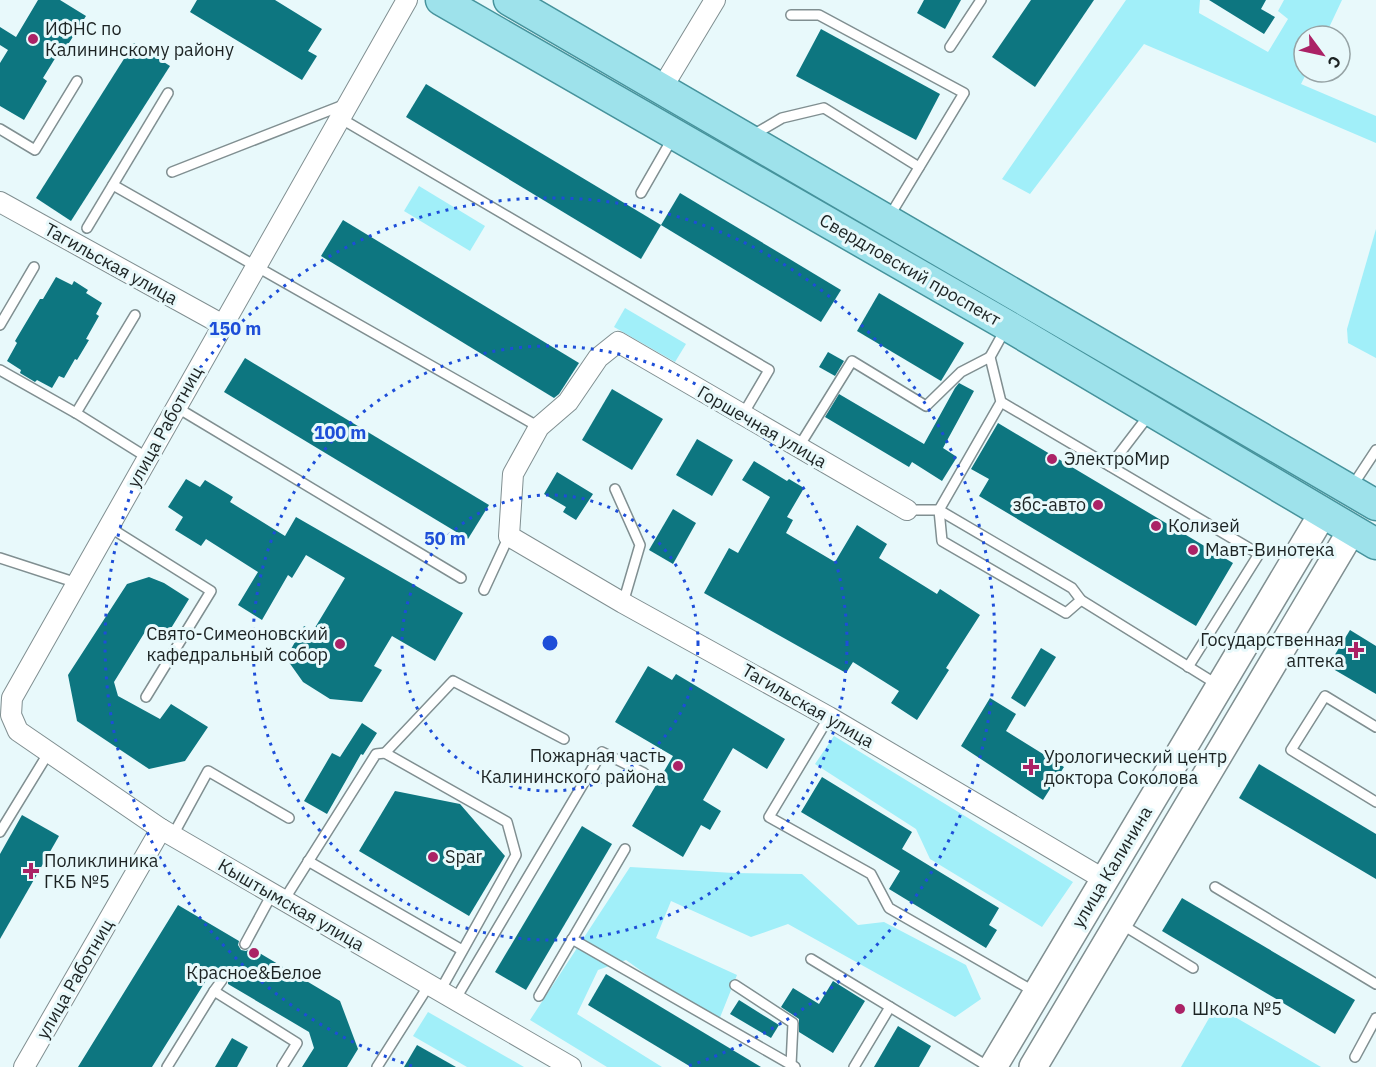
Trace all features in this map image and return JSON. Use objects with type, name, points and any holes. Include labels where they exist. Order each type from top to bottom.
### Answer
[{"type":"main road","name":"Свердловский проспект","points":[[441,0],[1008,326],[1364,537]]},
{"type":"main road","name":"Свердловский проспект","points":[[509,0],[1376,505]]},
{"type":"main road","points":[[1323,513],[1350,490],[1364,537]]},
{"type":"main road","name":"улица Калинина","points":[[991,1067],[1038,993],[1323,513]]},
{"type":"main road","name":"улица Калинина","points":[[1033,1067],[1119,923],[1364,537]]},
{"type":"street","name":"улица Работниц","points":[[18,731],[6,697],[77,583],[407,0]]},
{"type":"street","points":[[662,88],[715,0]]},
{"type":"street","name":"Тагильская улица","points":[[0,202],[223,325]]},
{"type":"street","name":"Горшечная улица","points":[[539,427],[568,402],[598,358],[618,342],[907,510]]},
{"type":"street","points":[[509,536],[513,474],[539,427]]},
{"type":"street","name":"Тагильская улица","points":[[509,536],[622,603],[829,717],[1104,880]]},
{"type":"street","name":"Кыштымская улица","points":[[18,731],[167,832],[571,1067]]},
{"type":"street","name":"улица Работниц","points":[[24,1067],[167,832]]},
{"type":"lane","points":[[950,47],[981,0]]},
{"type":"lane","points":[[792,15],[819,15],[964,93],[887,219]]},
{"type":"lane","points":[[0,129],[35,150],[77,81]]},
{"type":"lane","points":[[87,228],[168,93]]},
{"type":"lane","points":[[748,138],[782,118],[824,108],[919,167]]},
{"type":"lane","points":[[172,172],[344,110],[769,370],[742,416]]},
{"type":"lane","points":[[640,193],[675,134]]},
{"type":"lane","points":[[113,184],[539,427]]},
{"type":"lane","points":[[0,325],[34,267]]},
{"type":"lane","points":[[76,414],[135,315]]},
{"type":"lane","points":[[798,447],[852,361],[926,406],[961,372],[990,357],[1008,326]]},
{"type":"lane","points":[[990,357],[1001,402],[939,510],[942,541],[1066,613],[1081,600]]},
{"type":"lane","points":[[0,370],[148,458]]},
{"type":"lane","points":[[1001,402],[1259,554],[1188,667]]},
{"type":"lane","points":[[176,407],[461,578]]},
{"type":"lane","points":[[1110,466],[1152,411]]},
{"type":"lane","points":[[1350,490],[1376,450]]},
{"type":"lane","points":[[615,489],[640,545],[622,603]]},
{"type":"lane","points":[[907,510],[939,510],[1072,588],[1081,600],[1220,686]]},
{"type":"lane","points":[[109,527],[211,591],[146,697]]},
{"type":"lane","points":[[484,590],[509,536]]},
{"type":"lane","points":[[0,558],[77,583]]},
{"type":"lane","points":[[385,753],[453,681],[564,739]]},
{"type":"lane","points":[[1376,727],[1325,696],[1291,750],[1376,802]]},
{"type":"lane","points":[[829,717],[769,817],[871,874],[889,908],[1038,993]]},
{"type":"lane","points":[[0,832],[49,752]]},
{"type":"lane","points":[[377,1067],[442,992],[602,752],[644,773]]},
{"type":"lane","points":[[245,944],[278,897],[308,861],[376,754],[385,753],[507,822],[516,855],[462,950],[442,992]]},
{"type":"lane","points":[[167,832],[208,771],[289,818]]},
{"type":"lane","points":[[539,996],[625,849]]},
{"type":"lane","points":[[308,861],[462,950]]},
{"type":"lane","points":[[1215,887],[1376,984]]},
{"type":"lane","points":[[1119,923],[1193,968]]},
{"type":"lane","points":[[572,939],[793,1066],[793,1023],[735,985]]},
{"type":"lane","points":[[811,959],[991,1067]]},
{"type":"lane","points":[[167,1067],[222,980]]},
{"type":"lane","points":[[214,991],[297,1042],[282,1067]]},
{"type":"lane","points":[[854,1067],[890,1007]]},
{"type":"lane","points":[[1355,1057],[1376,1018]]},
{"type":"shaded area","points":[[1126,0],[1200,0],[1199,13],[1268,52],[1288,19],[1278,11],[1284,0],[1342,0],[1331,24],[1292,24],[1292,84],[1301,84],[1376,116],[1376,143],[1144,44],[1030,194],[1002,179]]},
{"type":"shaded area","points":[[419,186],[485,226],[470,251],[404,211]]},
{"type":"shaded area","points":[[1376,229],[1376,358],[1348,343],[1347,329]]},
{"type":"shaded area","points":[[625,308],[686,344],[675,362],[614,327]]},
{"type":"shaded area","points":[[834,736],[1073,882],[1042,927],[930,859],[916,829],[815,764]]},
{"type":"shaded area","points":[[630,867],[802,874],[858,925],[884,922],[966,965],[981,999],[955,1017],[788,924],[751,937],[671,901],[656,938],[737,975],[717,1025],[626,960],[598,970],[577,1014],[662,1067],[607,1067],[530,1020]]},
{"type":"shaded area","points":[[1216,1006],[1321,1067],[1181,1067]]},
{"type":"shaded area","points":[[428,1012],[524,1067],[467,1067],[413,1036]]},
{"type":"building","points":[[38,0],[60,0],[86,16],[62,54],[59,52],[43,78],[47,81],[24,120],[0,106],[0,63],[8,50],[0,45],[0,27],[16,37]]},
{"type":"building","points":[[197,0],[275,0],[322,29],[308,51],[317,56],[302,80],[190,12]]},
{"type":"building","points":[[924,0],[961,0],[945,29],[917,13]]},
{"type":"building","points":[[1031,0],[1094,0],[1035,87],[992,57]]},
{"type":"building","points":[[1209,0],[1266,0],[1261,9],[1275,17],[1264,34]]},
{"type":"building","points":[[821,29],[940,94],[916,140],[796,76]]},
{"type":"building","points":[[134,43],[170,66],[71,221],[36,198]]},
{"type":"building","points":[[426,84],[661,225],[641,259],[406,117]]},
{"type":"building","points":[[680,193],[841,290],[821,322],[661,225]]},
{"type":"building","points":[[343,220],[579,363],[559,394],[554,398],[321,256]]},
{"type":"building","points":[[56,277],[72,285],[74,281],[88,290],[86,293],[102,303],[96,314],[99,316],[86,339],[89,340],[64,378],[59,376],[52,388],[20,373],[21,370],[7,361],[17,343],[15,341]]},
{"type":"building","points":[[879,293],[964,343],[941,381],[857,331]]},
{"type":"building","points":[[828,352],[844,361],[835,376],[819,367]]},
{"type":"building","points":[[245,358],[489,505],[468,539],[224,392]]},
{"type":"building","points":[[959,383],[974,391],[943,448],[957,457],[942,481],[912,462],[909,467],[825,417],[839,394],[924,444]]},
{"type":"building","points":[[612,389],[663,419],[632,470],[582,440]]},
{"type":"building","points":[[998,423],[1233,563],[1196,626],[979,496],[989,479],[971,469]]},
{"type":"building","points":[[697,439],[733,460],[712,496],[676,475]]},
{"type":"building","points":[[754,461],[787,481],[789,479],[804,488],[787,517],[793,520],[786,533],[835,562],[857,525],[887,544],[879,558],[937,594],[940,589],[980,615],[946,668],[949,670],[917,720],[891,703],[899,691],[853,662],[846,673],[704,593],[729,548],[738,553],[770,497],[742,480]]},
{"type":"building","points":[[557,472],[593,494],[576,520],[563,512],[566,507],[544,494]]},
{"type":"building","points":[[186,479],[200,487],[205,480],[233,497],[230,502],[285,536],[296,517],[463,613],[435,661],[392,636],[374,666],[382,670],[362,702],[330,699],[303,682],[286,658],[304,626],[313,631],[345,578],[306,555],[292,578],[288,575],[262,620],[238,605],[258,572],[206,539],[201,546],[175,530],[183,517],[168,507]]},
{"type":"building","points":[[673,509],[696,523],[673,564],[649,550]]},
{"type":"building","points":[[149,577],[164,583],[189,599],[165,638],[148,627],[114,682],[118,696],[160,719],[171,704],[208,727],[185,761],[149,769],[77,721],[68,675],[127,584]]},
{"type":"building","points":[[1350,630],[1376,646],[1376,694],[1328,666]]},
{"type":"building","points":[[1041,648],[1056,657],[1025,707],[1011,698]]},
{"type":"building","points":[[648,666],[672,680],[676,674],[785,739],[767,769],[733,748],[703,800],[721,811],[710,830],[701,825],[683,857],[632,826],[673,756],[615,722]]},
{"type":"building","points":[[990,698],[1016,714],[1006,731],[1064,767],[1043,800],[961,746]]},
{"type":"building","points":[[362,723],[377,733],[363,755],[361,754],[327,814],[304,801],[332,753],[340,757]]},
{"type":"building","points":[[1259,764],[1376,834],[1376,879],[1239,798]]},
{"type":"building","points":[[822,777],[912,832],[902,849],[999,908],[989,925],[997,930],[986,948],[889,889],[900,871],[801,812]]},
{"type":"building","points":[[395,791],[460,804],[505,856],[469,916],[359,851]]},
{"type":"building","points":[[22,815],[59,836],[0,939],[0,854]]},
{"type":"building","points":[[582,826],[612,844],[526,990],[495,972]]},
{"type":"building","points":[[1182,898],[1355,1000],[1335,1034],[1162,931]]},
{"type":"building","points":[[178,905],[239,941],[238,945],[241,950],[246,951],[251,948],[340,1001],[358,1049],[347,1067],[302,1067],[314,1048],[309,1032],[228,984],[228,977],[222,973],[216,977],[210,974],[152,1067],[78,1067]]},
{"type":"building","points":[[606,974],[761,1067],[691,1067],[588,1005]]},
{"type":"building","points":[[833,981],[865,1001],[833,1053],[799,1032],[799,1019],[781,1007],[793,988],[819,1004]]},
{"type":"building","points":[[739,1000],[779,1025],[771,1038],[730,1014]]},
{"type":"building","points":[[898,1026],[931,1046],[919,1067],[874,1067]]},
{"type":"building","points":[[232,1038],[248,1047],[237,1067],[215,1067]]},
{"type":"building","points":[[417,1045],[456,1067],[404,1067]]},
{"type":"place","name":"ИФНС по Калининскому району","points":[[33,39]]},
{"type":"place","name":"ЭлектроМир","points":[[1052,459]]},
{"type":"place","name":"збс-авто","points":[[1098,505]]},
{"type":"place","name":"Колизей","points":[[1156,526]]},
{"type":"place","name":"Мавт-Винотека","points":[[1193,550]]},
{"type":"place","name":"Свято-Симеоновский кафедральный собор","points":[[340,644]]},
{"type":"place","name":"Государственная аптека","points":[[1356,650]]},
{"type":"place","name":"Пожарная часть Калининского района","points":[[678,766]]},
{"type":"place","name":"Урологический центр доктора Соколова","points":[[1031,767]]},
{"type":"place","name":"Spar","points":[[433,857]]},
{"type":"place","name":"Поликлиника ГКБ №5","points":[[31,871]]},
{"type":"place","name":"Красное&Белое","points":[[254,953]]},
{"type":"place","name":"Школа №5","points":[[1180,1009]]}]
